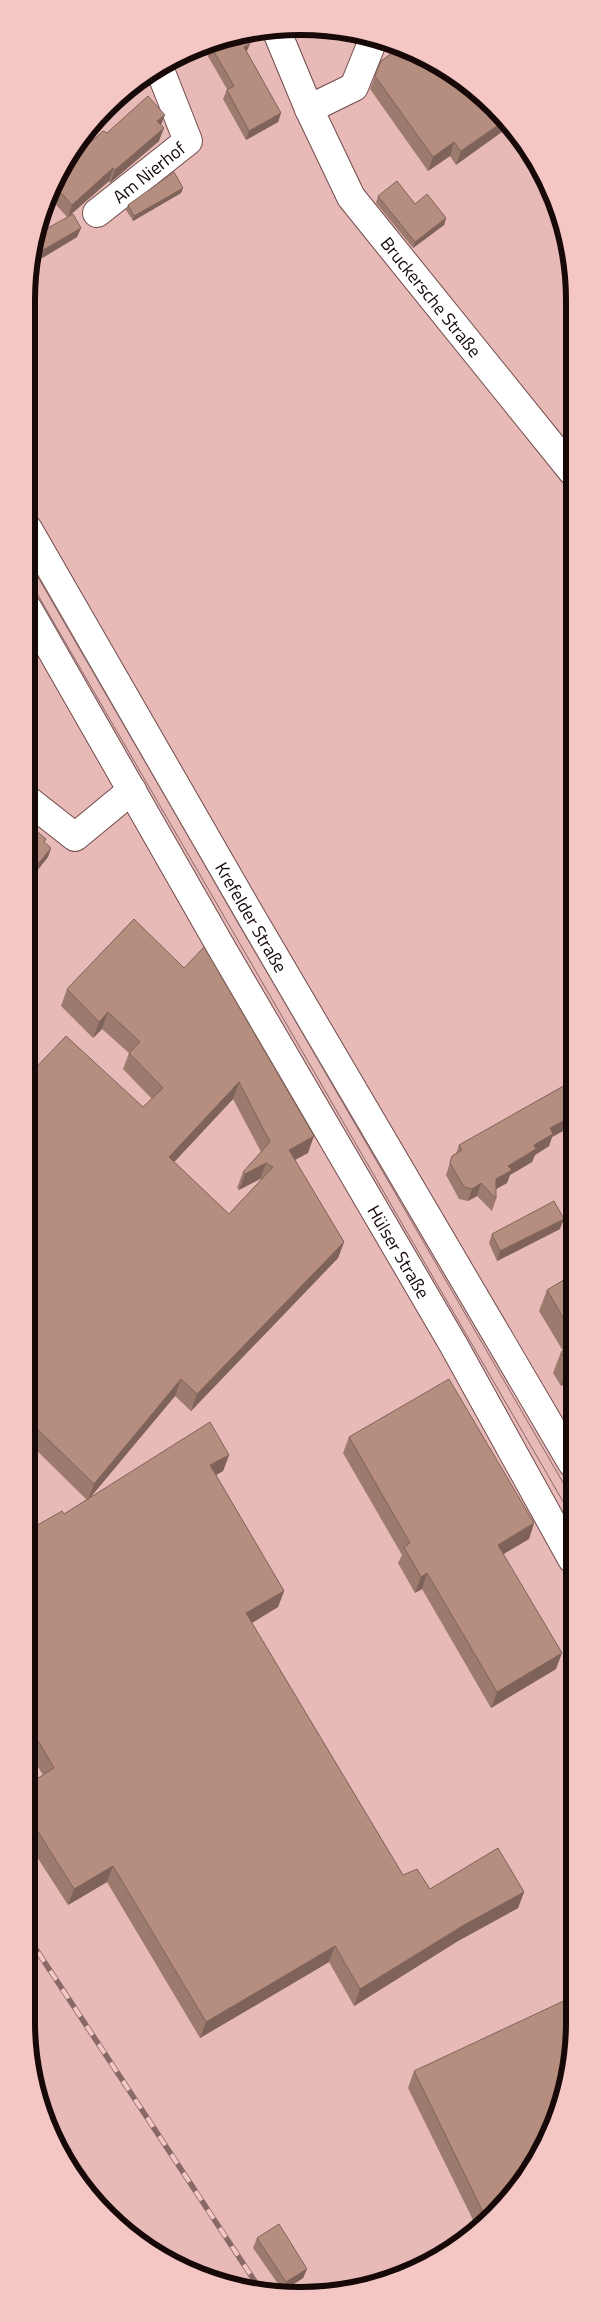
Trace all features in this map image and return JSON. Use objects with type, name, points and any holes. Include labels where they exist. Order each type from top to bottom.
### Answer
[{"type":"street","name":"Bruckersche Straße","points":[[279,36],[309,109],[351,198],[566,464]]},
{"type":"street","points":[[309,109],[354,87],[371,45]]},
{"type":"street","name":"Am Nierhof","points":[[97,212],[188,141],[162,75]]},
{"type":"street","name":"Krefelder Straße","points":[[35,540],[252,918],[566,1454]]},
{"type":"street","points":[[35,621],[132,790],[75,837],[35,806]]},
{"type":"street","name":"Hülser Straße","points":[[132,790],[221,947],[453,1344],[566,1548]]},
{"type":"building","points":[[248,40],[250,44],[244,47],[281,113],[249,131],[227,90],[234,86],[213,50]]},
{"type":"building","points":[[394,52],[418,62],[462,90],[499,124],[461,151],[454,142],[433,157],[375,76],[381,61]]},
{"type":"building","points":[[148,96],[165,115],[157,121],[164,128],[115,170],[113,168],[72,205],[59,190],[62,183],[82,150],[103,131],[107,133]]},
{"type":"building","points":[[174,172],[183,188],[134,216],[128,205]]},
{"type":"building","points":[[397,181],[415,204],[427,194],[446,218],[415,242],[378,196]]},
{"type":"building","points":[[73,214],[81,228],[39,252],[45,230]]},
{"type":"building","points":[[35,830],[46,839],[44,842],[51,848],[39,863],[35,860]]},
{"type":"building","points":[[134,919],[184,968],[204,947],[314,1136],[289,1150],[344,1242],[197,1394],[181,1379],[94,1484],[35,1427],[35,1069],[66,1036],[143,1107],[163,1088],[129,1053],[140,1042],[108,1012],[99,1022],[67,989]],"holes":[[[239,1082],[270,1142],[243,1172],[245,1174],[266,1163],[273,1167],[229,1214],[169,1157]]]},
{"type":"building","points":[[566,1085],[566,1119],[550,1128],[553,1134],[534,1145],[536,1149],[508,1166],[512,1170],[496,1179],[496,1199],[481,1183],[472,1189],[464,1187],[450,1163],[452,1156],[462,1150],[459,1145]]},
{"type":"building","points":[[554,1201],[564,1219],[500,1251],[492,1234]]},
{"type":"building","points":[[566,1279],[566,1323],[547,1290]]},
{"type":"building","points":[[566,1349],[566,1360],[561,1352]]},
{"type":"building","points":[[449,1379],[534,1523],[498,1545],[562,1653],[497,1692],[427,1573],[421,1577],[404,1547],[410,1543],[349,1437]]},
{"type":"building","points":[[210,1422],[229,1455],[210,1465],[284,1591],[246,1613],[403,1875],[417,1869],[430,1889],[498,1848],[524,1892],[464,1925],[360,1989],[335,1946],[206,2022],[113,1866],[74,1889],[35,1827],[35,1780],[54,1768],[35,1736],[35,1526],[62,1511],[64,1514]]},
{"type":"building","points":[[566,2000],[564,2056],[557,2090],[546,2123],[521,2169],[500,2197],[484,2213],[414,2071]]},
{"type":"building","points":[[279,2224],[307,2269],[286,2282],[257,2238]]},
{"type":"tram line","points":[[35,572],[566,1488]]},
{"type":"tram line","points":[[35,590],[566,1507]]},
{"type":"railway","points":[[35,1948],[256,2283]]}]
